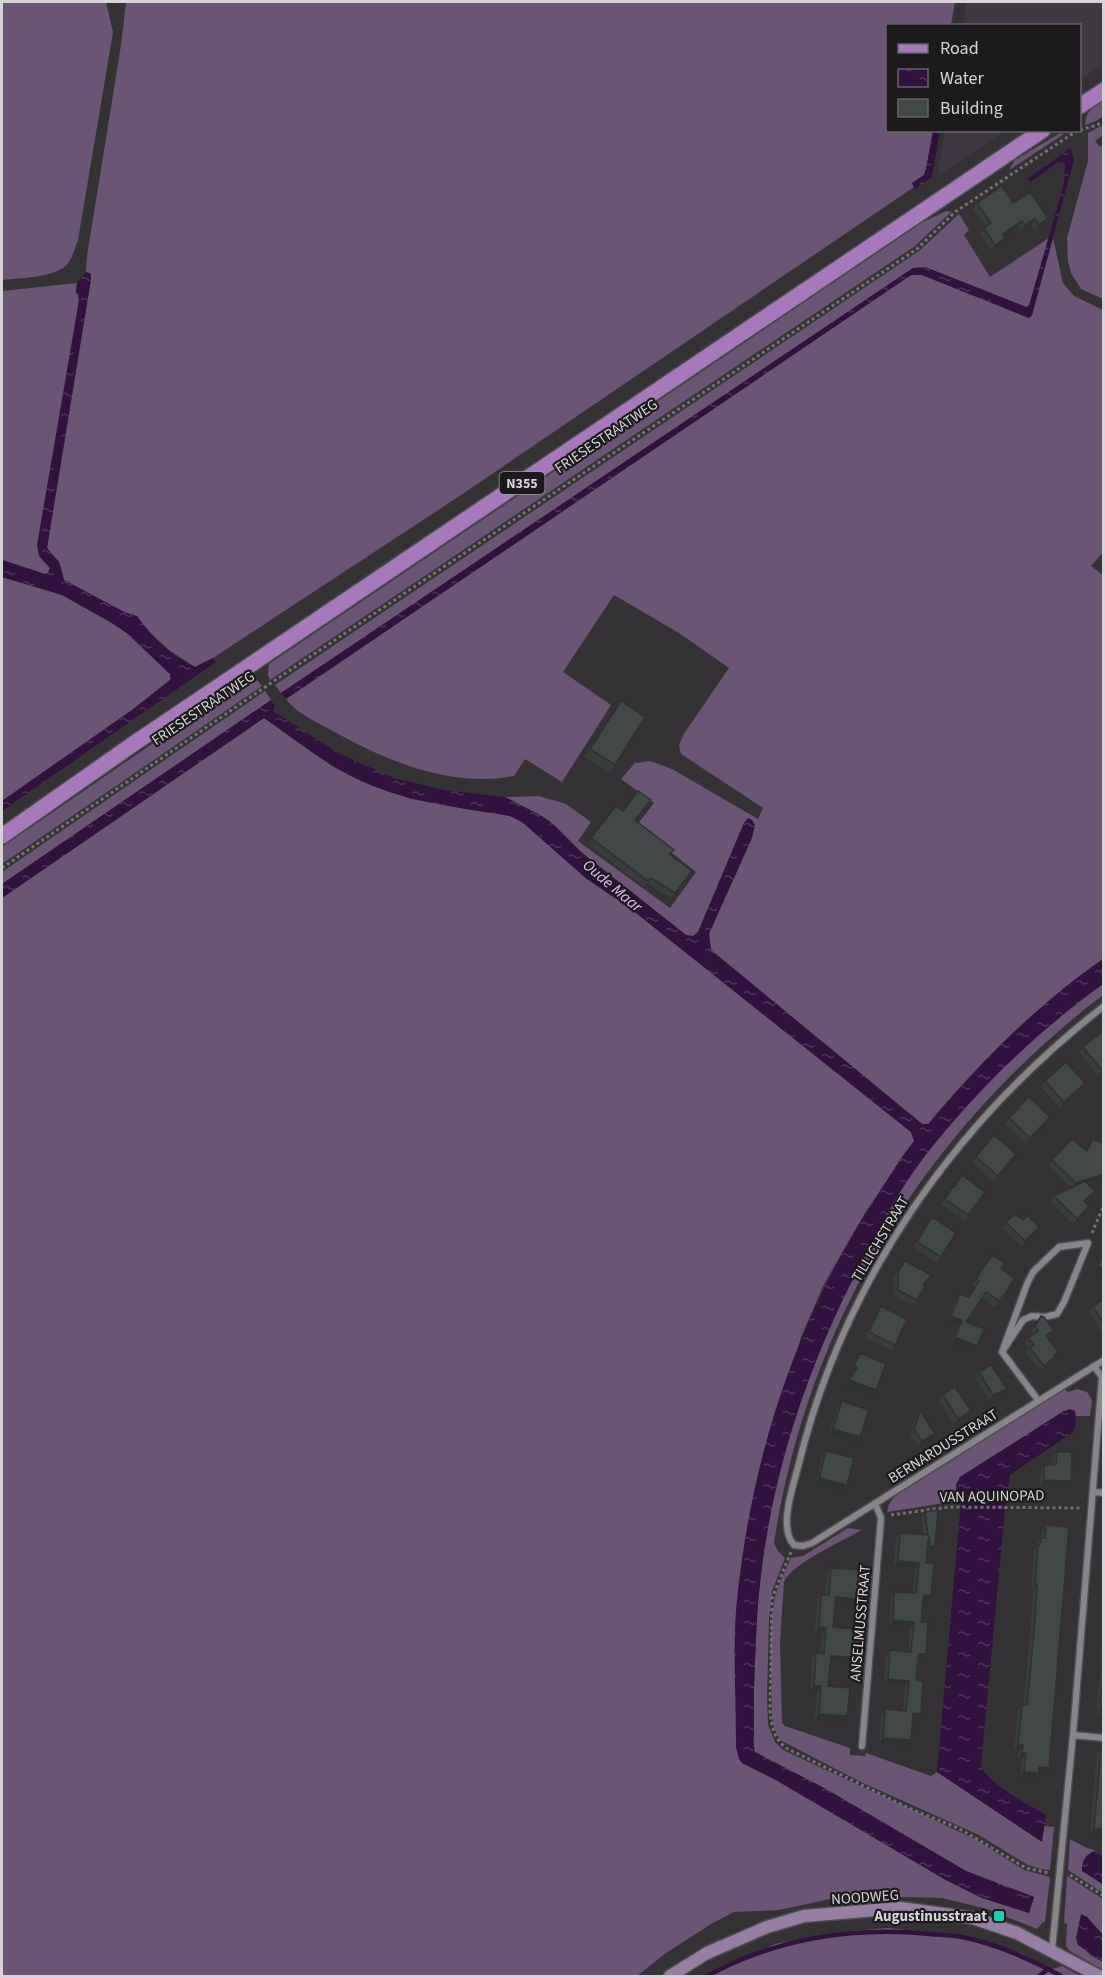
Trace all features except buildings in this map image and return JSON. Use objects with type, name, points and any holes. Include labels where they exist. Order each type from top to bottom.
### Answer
[{"type":"main road","points":[[1081,105],[1104,90]]},
{"type":"main road","name":"FRIESESTRAATWEG","points":[[2,836],[146,735],[1040,132]]},
{"type":"main road","name":"NOODWEG","points":[[670,1977],[707,1953],[767,1927],[804,1916],[900,1908],[973,1918],[1017,1933],[1099,1977]]},
{"type":"street","name":"TILLICHSTRAAT","points":[[794,1545],[788,1539],[786,1531],[792,1490],[805,1438],[840,1341],[889,1243],[924,1190],[985,1114],[1051,1049],[1104,1006]]},
{"type":"street","points":[[1088,1243],[1057,1314],[1045,1317],[1032,1316],[1023,1320],[1002,1352],[1033,1272],[1059,1247],[1088,1243]]},
{"type":"street","points":[[1002,1352],[1038,1400]]},
{"type":"street","name":"BERNARDUSSTRAAT","points":[[794,1545],[803,1546],[812,1543],[1104,1360]]},
{"type":"street","points":[[1052,1950],[1073,1736],[1102,1377],[1094,1366]]},
{"type":"street","points":[[1093,1492],[1104,1493]]},
{"type":"street","name":"ANSELMUSSTRAAT","points":[[862,1746],[881,1518],[876,1503]]},
{"type":"street","points":[[1073,1736],[1104,1738]]},
{"type":"path","name":"FRIESESTRAATWEG","points":[[1081,129],[1104,121]]},
{"type":"path","name":"FRIESESTRAATWEG","points":[[2,868],[297,665],[917,249],[955,212],[1076,132]]},
{"type":"path","points":[[1088,1243],[1104,1205]]},
{"type":"path","name":"VAN AQUINOPAD","points":[[881,1518],[949,1507],[1092,1508]]},
{"type":"path","points":[[1060,1874],[1067,1873],[1104,1896]]},
{"type":"shaded area","points":[[2,2],[106,2],[113,32],[78,240],[72,257],[64,267],[48,274],[2,280]]},
{"type":"shaded area","points":[[126,2],[955,2],[951,24],[886,24],[886,132],[933,132],[924,175],[912,183],[914,187],[461,495],[213,658],[195,667],[169,650],[134,615],[64,580],[61,567],[47,548],[91,279],[91,274],[86,272],[87,256]]},
{"type":"shaded area","points":[[967,2],[1103,2],[1103,64],[1081,79],[1081,24],[963,24]]},
{"type":"shaded area","points":[[1103,100],[1103,116],[1085,125],[1088,113]]},
{"type":"shaded area","points":[[1103,125],[1103,135],[1095,141],[1100,147],[1103,145],[1103,299],[1081,289],[1071,273],[1067,238],[1088,161],[1088,133]]},
{"type":"shaded area","points":[[945,132],[1003,132],[937,176]]},
{"type":"shaded area","points":[[1060,133],[1064,134],[1009,170],[1015,160]]},
{"type":"shaded area","points":[[946,211],[951,212],[915,246],[270,680],[269,664],[923,222]]},
{"type":"shaded area","points":[[959,214],[969,230],[964,235],[990,277],[1049,238],[1029,305],[1026,307],[925,267],[913,268],[281,693],[275,685],[919,251]]},
{"type":"shaded area","points":[[1053,238],[1063,283],[1074,296],[1103,310],[1104,551],[1091,566],[1104,576],[1103,959],[1032,1015],[988,1057],[928,1124],[922,1124],[711,950],[709,934],[744,823],[698,932],[693,936],[686,935],[581,852],[552,823],[505,797],[539,796],[566,804],[591,822],[578,841],[670,908],[696,872],[637,825],[654,803],[621,779],[635,763],[650,761],[672,769],[758,819],[763,808],[681,754],[679,746],[683,735],[729,668],[679,633],[614,595],[563,672],[611,705],[562,782],[525,759],[514,776],[490,779],[442,775],[419,769],[352,741],[307,717],[286,699],[911,275],[922,275],[1029,318],[1032,315]]},
{"type":"shaded area","points":[[77,283],[76,293],[79,300],[43,560],[50,568],[45,574],[2,560],[2,291]]},
{"type":"shaded area","points":[[2,577],[62,595],[112,623],[128,634],[170,674],[170,680],[132,710],[2,801]]},
{"type":"shaded area","points":[[248,678],[258,681],[262,686],[2,864],[2,847]]},
{"type":"shaded area","points":[[265,691],[271,700],[2,884],[2,872]]},
{"type":"shaded area","points":[[264,718],[332,766],[355,778],[411,799],[510,816],[522,822],[587,879],[631,909],[911,1132],[914,1141],[865,1213],[824,1284],[801,1337],[736,1612],[736,1747],[742,1763],[776,1780],[944,1879],[982,1898],[1029,1913],[1034,1897],[966,1871],[826,1789],[755,1752],[756,1634],[766,1535],[789,1438],[823,1344],[843,1298],[879,1229],[924,1157],[964,1109],[1030,1043],[1103,984],[1103,995],[1039,1048],[982,1106],[930,1169],[885,1236],[846,1308],[815,1383],[791,1461],[774,1543],[785,1558],[772,1591],[769,1620],[768,1725],[775,1742],[783,1750],[975,1839],[1024,1870],[1050,1877],[1045,1922],[1037,1929],[987,1909],[942,1898],[867,1896],[835,1898],[779,1910],[734,1912],[666,1953],[637,1976],[2,1976],[2,898]]},
{"type":"shaded area","points":[[1064,1389],[1068,1392],[1077,1389],[1087,1392],[1092,1400],[1090,1416],[1076,1416],[1075,1411],[1064,1411],[960,1477],[956,1485],[957,1501],[887,1512],[894,1497]]},
{"type":"shaded area","points":[[848,1528],[862,1530],[807,1560],[784,1582],[780,1642],[782,1723],[850,1748],[850,1755],[865,1756],[866,1753],[931,1776],[937,1772],[1041,1841],[1044,1826],[1054,1827],[1050,1870],[1028,1865],[979,1835],[861,1782],[780,1740],[772,1717],[771,1644],[775,1596],[791,1558],[803,1556]]},
{"type":"shaded area","points":[[1070,1839],[1097,1851],[1091,1852],[1082,1870],[1103,1885],[1103,1893],[1068,1870]]},
{"type":"shaded area","points":[[1067,1876],[1103,1899],[1103,1935],[1087,1917],[1082,1915],[1076,1938],[1090,1955],[1103,1962],[1103,1970],[1070,1951],[1066,1946],[1067,1924],[1064,1923]]},
{"type":"shaded area","points":[[888,1928],[971,1940],[1023,1954],[1049,1970],[1062,1966],[1080,1976],[711,1976],[775,1944],[850,1931]]},
{"type":"water","points":[[933,132],[940,132],[932,177],[915,189],[912,183],[924,175]]},
{"type":"water","points":[[1071,149],[1074,160],[1032,315],[1029,318],[922,275],[911,275],[286,699],[281,693],[913,268],[925,267],[1026,307],[1029,306],[1064,183],[1065,163],[1058,162],[1031,182],[1027,179]]},
{"type":"water","points":[[86,272],[91,274],[91,279],[47,548],[59,562],[64,580],[126,613],[137,616],[170,652],[195,667],[213,658],[216,662],[2,811],[2,801],[132,710],[170,680],[170,674],[128,634],[112,623],[62,595],[2,577],[2,560],[45,574],[50,568],[39,556],[37,545],[79,300],[76,293],[77,283]]},
{"type":"water","name":"Oude Maar","points":[[271,700],[275,706],[273,711],[338,753],[394,778],[444,790],[505,797],[542,816],[581,852],[686,935],[693,936],[698,932],[744,823],[748,818],[752,820],[755,825],[752,838],[709,934],[711,950],[922,1124],[929,1124],[968,1079],[1032,1015],[1103,959],[1103,984],[1054,1022],[1008,1064],[964,1109],[924,1157],[886,1216],[843,1299],[804,1392],[776,1489],[766,1538],[756,1639],[753,1742],[755,1752],[826,1789],[966,1871],[1034,1897],[1029,1913],[982,1898],[944,1879],[776,1780],[742,1763],[736,1747],[736,1610],[752,1499],[765,1446],[800,1341],[823,1291],[878,1194],[914,1141],[911,1132],[631,909],[587,879],[522,822],[510,816],[410,798],[372,785],[330,764],[264,718],[2,898],[2,884]]},
{"type":"water","points":[[1070,1409],[1075,1411],[1076,1424],[1073,1432],[1010,1475],[981,1767],[1002,1788],[1046,1815],[1042,1842],[937,1772],[961,1501],[957,1501],[956,1485],[960,1477]]},
{"type":"water","points":[[1097,1851],[1103,1855],[1103,1884],[1082,1871],[1085,1858]]},
{"type":"water","points":[[1081,1914],[1087,1917],[1103,1935],[1103,1962],[1078,1945],[1076,1938]]},
{"type":"waterway","points":[[707,1976],[733,1963],[787,1944],[843,1934],[872,1932],[958,1936],[1006,1950],[1048,1969],[1039,1976]]},
{"type":"waterway","points":[[1048,1969],[1061,1976]]},
{"type":"place","name":"Augustinusstraat","points":[[999,1916]]}]
